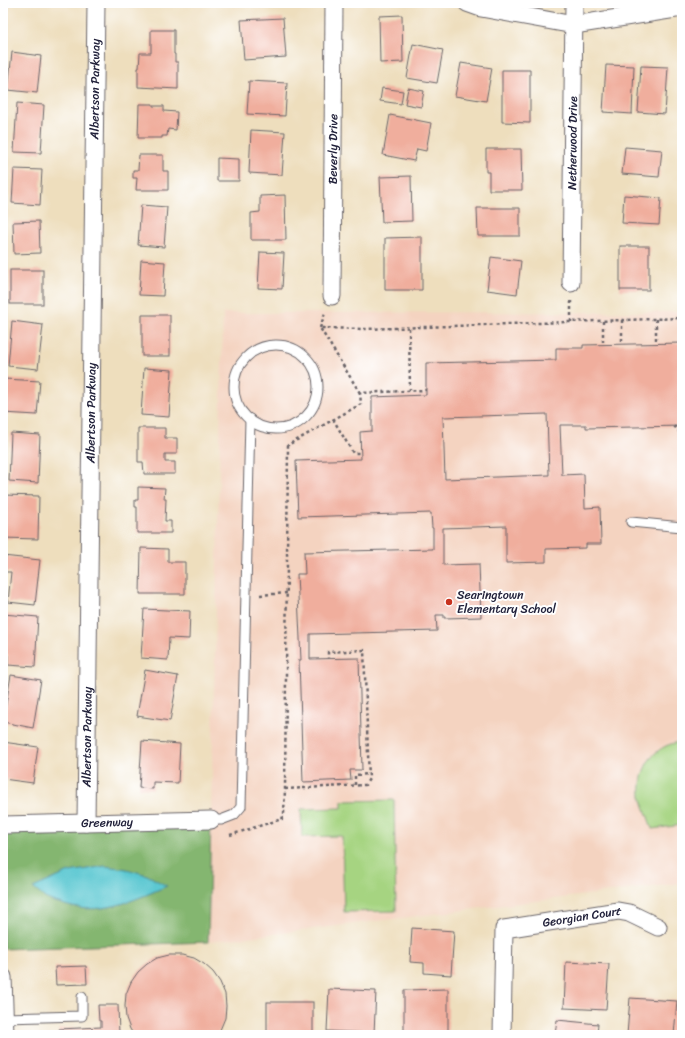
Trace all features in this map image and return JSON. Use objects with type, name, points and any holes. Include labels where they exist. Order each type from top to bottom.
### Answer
[{"type":"street","name":"Albertson Parkway","points":[[86,823],[96,3]]},
{"type":"street","name":"Beverly Drive","points":[[332,296],[334,3]]},
{"type":"street","points":[[467,3],[481,8],[574,25],[682,8]]},
{"type":"street","name":"Netherwood Drive","points":[[572,283],[574,3]]},
{"type":"street","name":"Greenway","points":[[3,825],[211,820]]},
{"type":"street","name":"Georgian Court","points":[[502,1035],[504,929],[618,911],[629,913],[658,927]]},
{"type":"street","points":[[3,977],[5,1035]]},
{"type":"lane","points":[[276,345],[290,347],[302,354],[311,364],[317,377],[318,391],[314,404],[307,415],[296,424],[283,428],[269,429],[256,424],[250,419],[245,416],[237,404],[234,391],[235,377],[241,364],[250,353],[262,347],[276,345]]},
{"type":"lane","points":[[211,820],[221,820],[234,815],[241,807],[250,419]]},
{"type":"lane","points":[[631,522],[682,527]]},
{"type":"lane","points":[[4,1018],[82,1016],[82,997]]},
{"type":"path","points":[[225,836],[282,819],[284,814],[288,445],[361,404],[360,393],[320,328],[409,328],[682,318]]},
{"type":"path","points":[[656,319],[656,344]]},
{"type":"path","points":[[622,320],[622,344]]},
{"type":"path","points":[[603,321],[603,345]]},
{"type":"path","points":[[409,328],[410,390]]},
{"type":"path","points":[[360,393],[426,390]]},
{"type":"path","points":[[333,420],[353,453],[361,453]]},
{"type":"path","points":[[674,426],[682,435]]},
{"type":"path","points":[[246,596],[287,593]]},
{"type":"path","points":[[285,789],[365,785],[369,779],[364,650],[328,652],[328,659]]},
{"type":"path","points":[[355,785],[355,775],[369,774]]},
{"type":"shaded area","name":"Searingtown Elementary School","points":[[682,312],[682,883],[208,942],[223,313]]},
{"type":"green space","points":[[682,742],[682,825],[652,829],[641,796],[641,781],[643,773],[649,760],[659,750]]},
{"type":"green space","points":[[394,800],[396,911],[344,912],[342,836],[302,837],[301,809],[342,808],[342,801]]},
{"type":"green space","points":[[211,820],[208,942],[3,949],[3,825]]},
{"type":"water","points":[[105,866],[127,869],[147,875],[167,886],[128,902],[114,906],[87,909],[52,901],[45,898],[33,888],[69,872]]},
{"type":"building","points":[[402,15],[403,62],[380,63],[379,16]]},
{"type":"building","points":[[283,18],[286,57],[244,60],[241,20]]},
{"type":"building","points":[[151,30],[174,30],[175,62],[178,62],[178,89],[138,87],[140,53],[151,53]]},
{"type":"building","points":[[413,44],[443,50],[437,83],[407,78]]},
{"type":"building","points":[[12,52],[41,56],[37,93],[8,90]]},
{"type":"building","points":[[461,63],[492,68],[486,101],[455,96]]},
{"type":"building","points":[[606,65],[634,66],[632,114],[603,112]]},
{"type":"building","points":[[641,66],[668,67],[665,114],[638,112]]},
{"type":"building","points":[[502,70],[530,70],[530,123],[502,122]]},
{"type":"building","points":[[249,81],[287,83],[285,116],[247,114]]},
{"type":"building","points":[[382,88],[403,91],[401,104],[380,101]]},
{"type":"building","points":[[408,88],[424,91],[421,107],[405,104]]},
{"type":"building","points":[[17,103],[44,105],[41,153],[14,152]]},
{"type":"building","points":[[139,104],[164,106],[164,111],[177,112],[176,130],[168,129],[167,136],[162,136],[162,138],[138,138]]},
{"type":"building","points":[[390,115],[431,123],[426,151],[417,149],[414,161],[383,155]]},
{"type":"building","points":[[251,130],[285,132],[282,175],[249,173]]},
{"type":"building","points":[[625,147],[662,150],[659,177],[622,174]]},
{"type":"building","points":[[486,149],[521,149],[522,190],[489,190],[489,172],[486,172]]},
{"type":"building","points":[[139,155],[163,155],[163,171],[168,171],[168,190],[136,190],[137,178],[133,178],[133,170],[138,170]]},
{"type":"building","points":[[217,158],[239,159],[239,181],[217,181]]},
{"type":"building","points":[[14,169],[42,170],[40,205],[12,203]]},
{"type":"building","points":[[411,176],[412,221],[382,222],[380,177]]},
{"type":"building","points":[[285,195],[286,240],[251,240],[251,213],[260,212],[260,196]]},
{"type":"building","points":[[624,195],[661,198],[659,225],[622,223]]},
{"type":"building","points":[[141,205],[167,207],[164,247],[138,245]]},
{"type":"building","points":[[477,208],[520,208],[520,236],[478,236]]},
{"type":"building","points":[[39,221],[40,253],[14,254],[13,222]]},
{"type":"building","points":[[422,237],[422,290],[385,290],[385,238]]},
{"type":"building","points":[[620,246],[649,246],[649,290],[620,290]]},
{"type":"building","points":[[260,252],[284,253],[282,289],[258,288]]},
{"type":"building","points":[[491,257],[521,261],[517,294],[487,290]]},
{"type":"building","points":[[141,260],[165,262],[163,296],[139,295]]},
{"type":"building","points":[[10,270],[43,270],[43,304],[10,304]]},
{"type":"building","points":[[142,315],[170,315],[170,356],[142,356]]},
{"type":"building","points":[[12,321],[43,325],[38,369],[8,366]]},
{"type":"building","points":[[682,343],[682,426],[586,428],[586,425],[560,425],[562,475],[584,474],[585,508],[600,507],[601,544],[586,544],[586,548],[546,549],[546,562],[506,563],[506,526],[443,528],[443,565],[479,564],[481,617],[444,618],[444,615],[436,615],[437,631],[310,634],[310,659],[359,658],[362,770],[350,770],[351,780],[303,782],[299,660],[301,660],[297,574],[305,574],[304,552],[433,549],[433,528],[431,513],[298,517],[296,461],[361,459],[360,432],[372,431],[372,397],[426,395],[426,363],[556,360],[556,348],[583,348],[583,345]],"holes":[[[547,414],[549,475],[445,479],[443,417]]]},
{"type":"building","points":[[144,368],[172,370],[169,417],[141,415]]},
{"type":"building","points":[[4,379],[40,381],[37,415],[3,413]]},
{"type":"building","points":[[138,428],[165,428],[165,438],[177,438],[177,454],[165,454],[165,462],[175,462],[175,474],[144,474],[143,462],[138,462]]},
{"type":"building","points":[[11,433],[40,435],[38,483],[9,481]]},
{"type":"building","points":[[138,487],[165,488],[165,521],[171,521],[171,533],[137,533],[137,507],[135,507],[135,500],[138,500]]},
{"type":"building","points":[[3,495],[39,496],[38,539],[3,538]]},
{"type":"building","points":[[141,548],[168,549],[168,562],[185,562],[185,594],[140,594]]},
{"type":"building","points":[[3,556],[40,560],[35,605],[8,602],[11,572],[3,572]]},
{"type":"building","points":[[144,609],[190,611],[189,639],[169,638],[168,660],[141,658]]},
{"type":"building","points":[[3,614],[38,617],[35,667],[8,665],[8,655],[3,654]]},
{"type":"building","points":[[145,670],[178,676],[170,721],[137,716]]},
{"type":"building","points":[[11,675],[41,680],[33,728],[3,722]]},
{"type":"building","points":[[142,741],[180,744],[178,783],[153,782],[153,789],[139,788]]},
{"type":"building","points":[[3,742],[38,747],[33,783],[3,779]]},
{"type":"building","points":[[412,928],[454,931],[451,975],[424,973],[424,963],[410,962]]},
{"type":"building","points":[[169,955],[182,955],[194,958],[213,972],[220,982],[225,994],[226,1006],[225,1018],[216,1035],[134,1035],[130,1029],[126,1018],[125,1006],[126,994],[131,982],[138,972],[147,964],[157,958]]},
{"type":"building","points":[[566,962],[609,964],[606,1010],[564,1008]]},
{"type":"building","points":[[86,966],[87,984],[56,985],[55,967]]},
{"type":"building","points":[[329,989],[376,991],[374,1033],[327,1031]]},
{"type":"building","points":[[448,989],[448,1035],[404,1035],[404,990]]},
{"type":"building","points":[[630,998],[677,1001],[674,1035],[627,1035]]},
{"type":"building","points":[[267,1002],[313,1002],[313,1035],[267,1035]]},
{"type":"building","points":[[98,1005],[118,1005],[119,1035],[59,1035],[59,1029],[101,1027]]},
{"type":"building","points":[[557,1020],[598,1024],[597,1035],[555,1035]]},
{"type":"place","name":"Searingtown Elementary School","points":[[449,602]]}]
